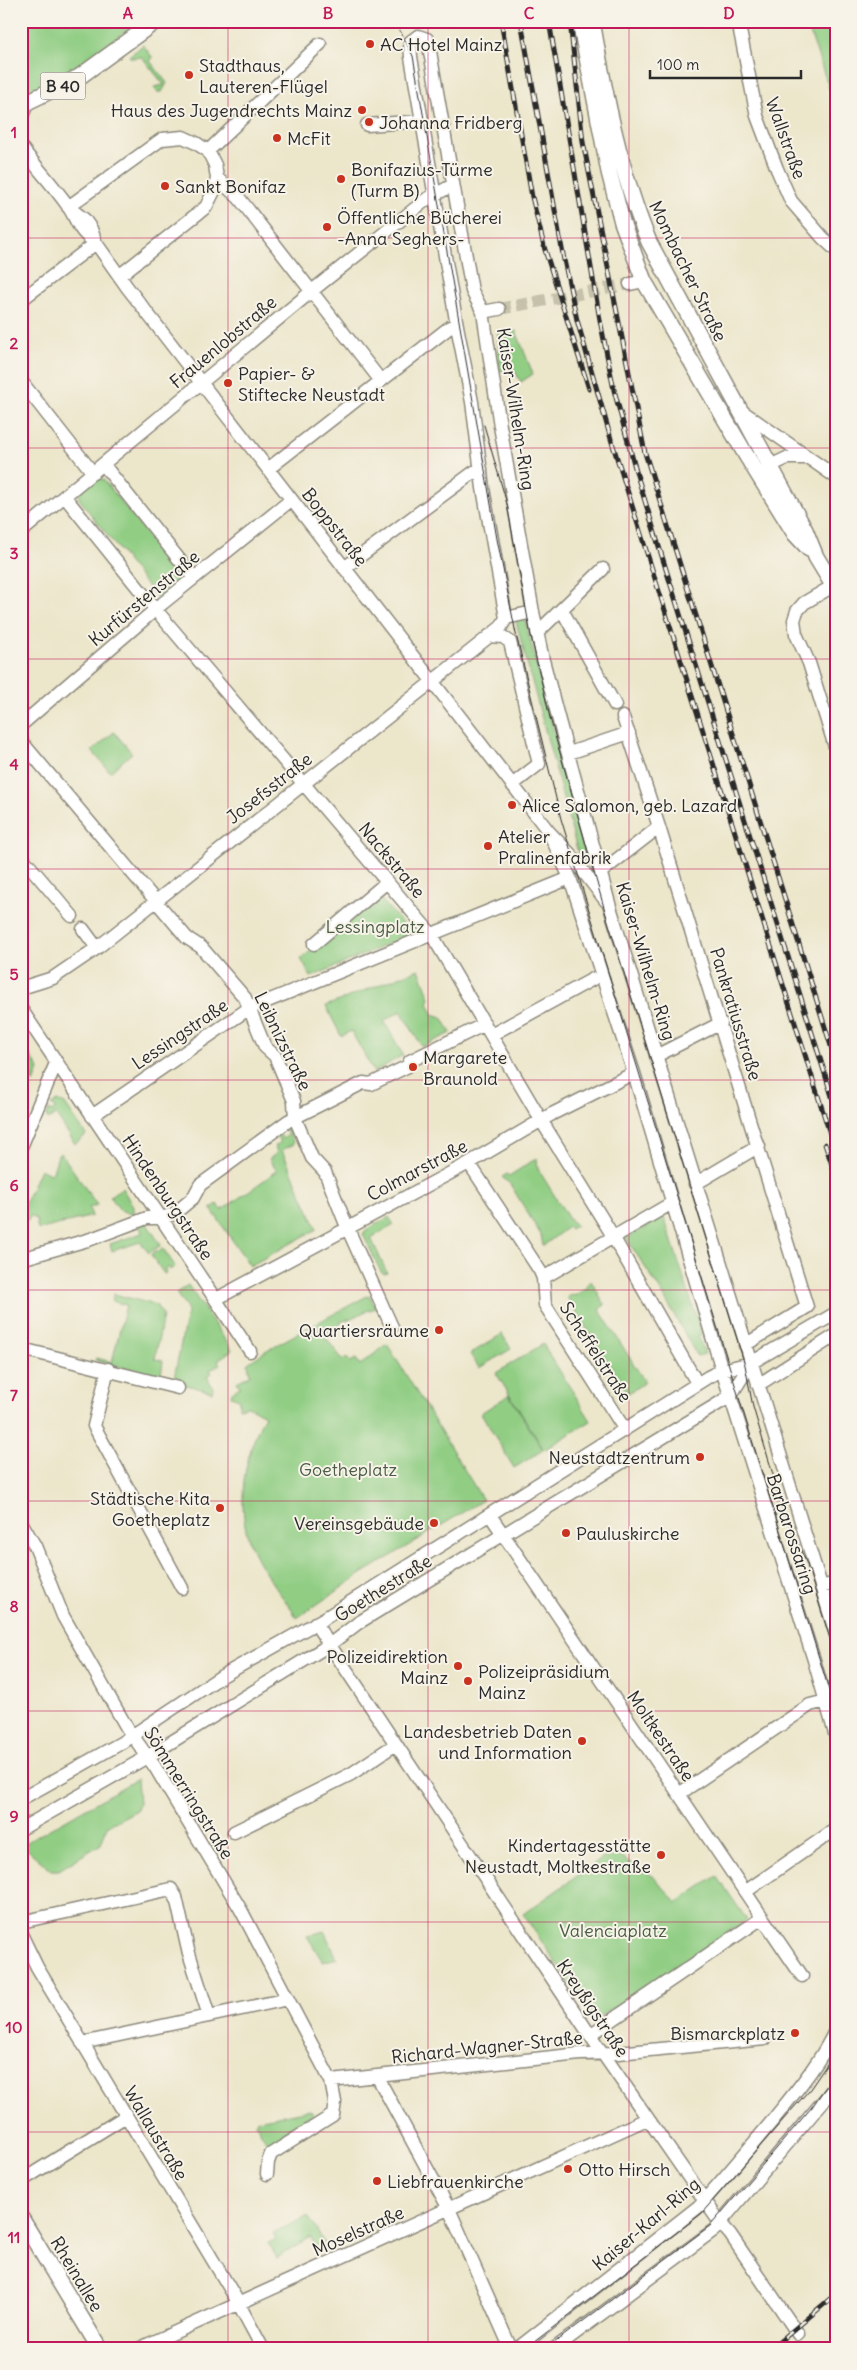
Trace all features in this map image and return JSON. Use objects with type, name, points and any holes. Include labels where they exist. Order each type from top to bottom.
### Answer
[{"type":"main road","name":"B 40","points":[[25,104],[80,77],[156,21]]},
{"type":"main road","name":"Mombacher Straße","points":[[580,21],[609,172],[637,282],[795,534],[816,557]]},
{"type":"main road","name":"Mombacher Straße","points":[[592,21],[611,118],[635,207],[649,242],[805,530],[816,557],[835,588]]},
{"type":"main road","points":[[746,455],[770,466]]},
{"type":"main road","name":"Rheinallee","points":[[21,2218],[100,2349]]},
{"type":"street","name":"Wallstraße","points":[[738,21],[757,116],[777,169],[791,201],[836,250]]},
{"type":"street","name":"Kaiser-Wilhelm-Ring","points":[[506,618],[481,469],[472,402],[453,327],[410,48],[411,40],[418,36],[427,39],[430,46],[472,291],[483,312],[500,426],[537,633],[610,907],[751,1363]]},
{"type":"street","points":[[208,152],[320,44]]},
{"type":"street","points":[[21,118],[25,104]]},
{"type":"street","points":[[368,126],[422,121]]},
{"type":"street","points":[[68,207],[162,139],[183,137],[196,143],[208,152],[215,165],[217,178],[215,189],[206,207],[119,276]]},
{"type":"street","name":"Boppstraße","points":[[23,148],[68,207],[76,225],[96,243],[119,276],[291,500],[512,785],[549,832],[570,854],[610,907]]},
{"type":"street","points":[[217,178],[239,198],[381,380]]},
{"type":"street","name":"Frauenlobstraße","points":[[21,532],[311,292],[434,195],[453,185]]},
{"type":"street","points":[[21,300],[96,243]]},
{"type":"street","points":[[483,312],[500,308]]},
{"type":"street","points":[[268,469],[381,380],[453,327]]},
{"type":"street","points":[[21,381],[93,473]]},
{"type":"street","points":[[737,407],[836,477]]},
{"type":"street","points":[[770,466],[787,458],[808,458]]},
{"type":"street","points":[[103,464],[194,578]]},
{"type":"street","points":[[344,568],[481,469]]},
{"type":"street","name":"Nackstraße","points":[[65,496],[156,610],[432,934],[541,1120],[613,1236],[697,1384]]},
{"type":"street","name":"Kurfürstenstraße","points":[[21,725],[194,578],[291,500]]},
{"type":"street","points":[[537,633],[603,569]]},
{"type":"street","points":[[835,588],[804,603],[797,611],[794,620],[796,634],[809,663],[836,750]]},
{"type":"street","points":[[562,610],[615,705]]},
{"type":"street","points":[[506,618],[533,612]]},
{"type":"street","name":"Josefsstraße","points":[[21,988],[53,978],[97,948],[502,626],[506,618]]},
{"type":"street","points":[[489,636],[503,637],[510,642],[539,764],[512,785]]},
{"type":"street","name":"Pankratiusstraße","points":[[623,717],[721,1023],[807,1307],[745,1345]]},
{"type":"street","points":[[569,753],[629,733]]},
{"type":"street","name":"Leibnizstraße","points":[[21,741],[187,938],[201,946],[245,998],[265,1047],[274,1056],[294,1101],[294,1118],[312,1158],[324,1172],[392,1327]]},
{"type":"street","points":[[602,872],[659,826]]},
{"type":"street","name":"Boppstraße","points":[[549,832],[570,878]]},
{"type":"street","points":[[21,856],[72,916]]},
{"type":"street","points":[[570,878],[634,1073],[722,1370]]},
{"type":"street","name":"Lessingstraße","points":[[92,1116],[248,1009],[570,878]]},
{"type":"street","points":[[314,944],[387,882]]},
{"type":"street","points":[[83,929],[97,948]]},
{"type":"street","points":[[21,1259],[91,1239],[147,1218],[161,1218],[174,1214],[193,1198],[200,1185],[288,1121],[307,1110],[361,1084],[371,1084],[408,1066],[410,1061],[488,1029],[593,979]]},
{"type":"street","name":"Hindenburgstraße","points":[[21,1009],[250,1351]]},
{"type":"street","points":[[656,1056],[721,1023]]},
{"type":"street","points":[[21,1148],[56,1063]]},
{"type":"street","name":"Colmarstraße","points":[[216,1299],[469,1163],[541,1120],[634,1073]]},
{"type":"street","points":[[696,1184],[759,1146]]},
{"type":"street","points":[[469,1163],[543,1278],[672,1203]]},
{"type":"street","name":"Scheffelstraße","points":[[543,1278],[544,1305],[625,1430]]},
{"type":"street","name":"Goethestraße","points":[[21,1799],[132,1735],[222,1676],[315,1623],[697,1384],[722,1370],[751,1363],[836,1313]]},
{"type":"street","points":[[758,1385],[836,1335]]},
{"type":"street","points":[[21,1345],[26,1350],[178,1388]]},
{"type":"street","name":"Goethestraße","points":[[21,1829],[147,1757],[329,1644],[358,1623],[731,1395],[751,1363]]},
{"type":"street","name":"Barbarossaring","points":[[751,1363],[836,1634]]},
{"type":"street","points":[[108,1369],[94,1426],[182,1588]]},
{"type":"street","name":"Barbarossaring","points":[[722,1370],[836,1738]]},
{"type":"street","name":"Moltkestraße","points":[[490,1515],[802,1976]]},
{"type":"street","name":"Sömmerringstraße","points":[[21,1522],[35,1546],[63,1616],[132,1735],[241,1910],[331,2081],[336,2102],[333,2114],[271,2154],[267,2174]]},
{"type":"street","points":[[821,1587],[836,1583]]},
{"type":"street","name":"Kreyßigstraße","points":[[315,1623],[647,2119],[704,2201],[730,2234],[798,2334]]},
{"type":"street","points":[[679,1794],[810,1706],[826,1701]]},
{"type":"street","points":[[234,1832],[351,1774],[396,1744]]},
{"type":"street","points":[[745,1892],[836,1829]]},
{"type":"street","points":[[21,1922],[171,1889],[176,1897],[188,1950],[209,2016]]},
{"type":"street","points":[[590,2035],[762,1918]]},
{"type":"street","name":"Wallaustraße","points":[[21,1934],[37,1967],[239,2304],[263,2349]]},
{"type":"street","points":[[82,2043],[288,1999]]},
{"type":"street","points":[[832,2044],[836,2029]]},
{"type":"street","name":"Richard-Wagner-Straße","points":[[331,2081],[580,2054],[603,2054],[766,2040]]},
{"type":"street","name":"Kaiser-Karl-Ring","points":[[517,2349],[691,2214],[800,2086],[832,2044]]},
{"type":"street","points":[[377,2076],[449,2209],[511,2349]]},
{"type":"street","points":[[554,2349],[721,2224],[830,2099],[836,2086]]},
{"type":"street","points":[[21,2181],[126,2116]]},
{"type":"street","name":"Moselstraße","points":[[138,2349],[647,2119]]},
{"type":"green space","points":[[21,21],[138,21],[73,72],[21,99]]},
{"type":"green space","points":[[806,21],[836,21],[836,108]]},
{"type":"green space","points":[[143,45],[153,58],[150,61],[167,83],[162,92],[157,92],[154,87],[164,85],[142,57],[131,58],[129,56]]},
{"type":"green space","points":[[516,331],[533,374],[521,382],[513,369],[499,371],[498,332],[503,332],[503,334]]},
{"type":"green space","points":[[97,477],[104,480],[180,577],[181,582],[160,599],[155,596],[79,499],[80,490]]},
{"type":"green space","points":[[524,616],[587,860],[580,861],[515,618]]},
{"type":"green space","points":[[114,732],[132,753],[110,772],[92,751]]},
{"type":"green space","name":"Lessingplatz","points":[[377,895],[412,934],[311,977],[301,959]]},
{"type":"green space","points":[[419,969],[430,998],[428,1003],[433,1014],[442,1017],[451,1033],[422,1047],[401,1011],[384,1021],[403,1055],[374,1072],[351,1031],[341,1036],[326,1006]]},
{"type":"green space","points":[[21,1041],[39,1069],[34,1083],[21,1064]]},
{"type":"green space","points":[[58,1101],[65,1104],[86,1135],[75,1144],[56,1115],[48,1120],[46,1116],[49,1110],[53,1112],[55,1108],[51,1105]]},
{"type":"green space","points":[[287,1127],[294,1144],[282,1150],[317,1229],[250,1266],[211,1209],[217,1204],[222,1210],[277,1171],[269,1159],[277,1153],[275,1146],[281,1142],[276,1136],[278,1132],[283,1139],[288,1135],[284,1129]]},
{"type":"green space","points":[[61,1153],[97,1205],[89,1208],[92,1216],[38,1230],[36,1219],[30,1216],[28,1221],[21,1218],[21,1212],[40,1169],[50,1174],[53,1172],[58,1155]]},
{"type":"green space","points":[[537,1158],[538,1169],[569,1219],[576,1225],[570,1229],[568,1227],[543,1246],[541,1235],[510,1184],[502,1177],[507,1174],[509,1176]]},
{"type":"green space","points":[[122,1188],[133,1206],[133,1215],[120,1210],[110,1196]]},
{"type":"green space","points":[[389,1217],[394,1225],[371,1238],[387,1273],[385,1274],[381,1272],[363,1234],[366,1230]]},
{"type":"green space","points":[[664,1217],[702,1334],[698,1336],[705,1354],[697,1356],[662,1293],[626,1238]]},
{"type":"green space","points":[[145,1221],[161,1245],[149,1253],[140,1242],[112,1251],[110,1244],[142,1233],[139,1223]]},
{"type":"green space","points":[[162,1247],[175,1266],[170,1270],[168,1267],[164,1274],[151,1255],[157,1250],[159,1253]]},
{"type":"green space","points":[[591,1281],[605,1305],[599,1309],[645,1382],[627,1394],[567,1297],[572,1294],[574,1296],[588,1287],[587,1284]]},
{"type":"green space","points":[[188,1285],[232,1350],[218,1360],[220,1365],[210,1370],[212,1373],[207,1376],[213,1388],[212,1392],[95,1360],[96,1358],[112,1362],[126,1305],[112,1301],[114,1294],[156,1305],[163,1315],[155,1359],[163,1361],[161,1375],[174,1378],[187,1313],[187,1309],[176,1293]]},
{"type":"green space","name":"Goetheplatz","points":[[369,1295],[376,1308],[341,1322],[336,1331],[326,1338],[343,1360],[346,1357],[350,1362],[356,1359],[360,1365],[387,1344],[483,1500],[360,1575],[297,1618],[257,1560],[247,1535],[244,1518],[244,1482],[247,1464],[265,1415],[248,1406],[239,1408],[239,1399],[231,1396],[232,1392],[240,1387],[237,1382],[250,1375],[248,1363],[267,1350]]},
{"type":"green space","points":[[502,1334],[511,1349],[479,1368],[470,1354]]},
{"type":"green space","points":[[543,1344],[591,1421],[544,1450],[496,1373]]},
{"type":"green space","points":[[509,1395],[543,1450],[514,1468],[481,1413]]},
{"type":"green space","points":[[137,1779],[139,1804],[137,1810],[107,1826],[101,1844],[59,1870],[51,1870],[22,1845]]},
{"type":"green space","name":"Valenciaplatz","points":[[616,1849],[627,1861],[656,1880],[676,1903],[717,1876],[747,1920],[595,2020],[523,1914]]},
{"type":"green space","points":[[324,1931],[337,1958],[323,1962],[307,1936]]},
{"type":"green space","points":[[310,2110],[313,2114],[268,2144],[256,2124],[257,2120]]},
{"type":"green space","points":[[308,2216],[326,2246],[319,2250],[310,2237],[277,2258],[268,2243],[276,2239],[273,2233]]},
{"type":"tunnel","points":[[499,309],[630,284]]},
{"type":"tram line","points":[[391,21],[402,34],[413,56],[497,539],[516,634],[561,819],[836,1713]]},
{"type":"tram line","points":[[484,425],[507,504],[531,636],[550,718],[605,911],[745,1365],[753,1407],[785,1515],[806,1562],[836,1658]]},
{"type":"tram line","points":[[525,2349],[701,2214],[810,2089],[836,2051]]},
{"type":"tram line","points":[[546,2349],[711,2225],[812,2107],[836,2072]]},
{"type":"railway","points":[[501,21],[532,197],[545,250],[589,389]]},
{"type":"railway","points":[[521,21],[564,260],[577,320],[611,439],[836,1153]]},
{"type":"railway","points":[[549,21],[600,320],[614,390],[637,475],[669,579],[836,1109]]},
{"type":"railway","points":[[570,21],[583,142],[645,453],[836,1062]]},
{"type":"railway","points":[[825,1144],[836,1177]]},
{"type":"railway","points":[[771,2349],[836,2294]]},
{"type":"place","name":"AC Hotel Mainz","points":[[370,44]]},
{"type":"place","name":"Stadthaus, Lauteren-Flügel","points":[[189,75]]},
{"type":"place","name":"Haus des Jugendrechts Mainz","points":[[362,110]]},
{"type":"place","name":"Johanna Fridberg","points":[[369,122]]},
{"type":"place","name":"McFit","points":[[277,138]]},
{"type":"place","name":"Bonifazius-Türme (Turm B)","points":[[341,179]]},
{"type":"place","name":"Sankt Bonifaz","points":[[165,186]]},
{"type":"place","name":"Öffentliche Bücherei -Anna Seghers-","points":[[327,227]]},
{"type":"place","name":"Papier- & Stiftecke Neustadt","points":[[228,383]]},
{"type":"place","name":"Alice Salomon, geb. Lazard","points":[[512,805]]},
{"type":"place","name":"Atelier Pralinenfabrik","points":[[488,846]]},
{"type":"place","name":"Margarete Braunold","points":[[413,1067]]},
{"type":"place","name":"Quartiersräume","points":[[439,1330]]},
{"type":"place","name":"Neustadtzentrum","points":[[700,1457]]},
{"type":"place","name":"Städtische Kita Goetheplatz","points":[[220,1508]]},
{"type":"place","name":"Vereinsgebäude","points":[[434,1523]]},
{"type":"place","name":"Pauluskirche","points":[[566,1533]]},
{"type":"place","name":"Polizeidirektion Mainz","points":[[458,1666]]},
{"type":"place","name":"Polizeipräsidium Mainz","points":[[468,1681]]},
{"type":"place","name":"Landesbetrieb Daten und Information","points":[[582,1741]]},
{"type":"place","name":"Kindertagesstätte Neustadt, Moltkestraße","points":[[661,1855]]},
{"type":"place","name":"Bismarckplatz","points":[[795,2033]]},
{"type":"place","name":"Otto Hirsch","points":[[568,2169]]},
{"type":"place","name":"Liebfrauenkirche","points":[[377,2181]]}]
